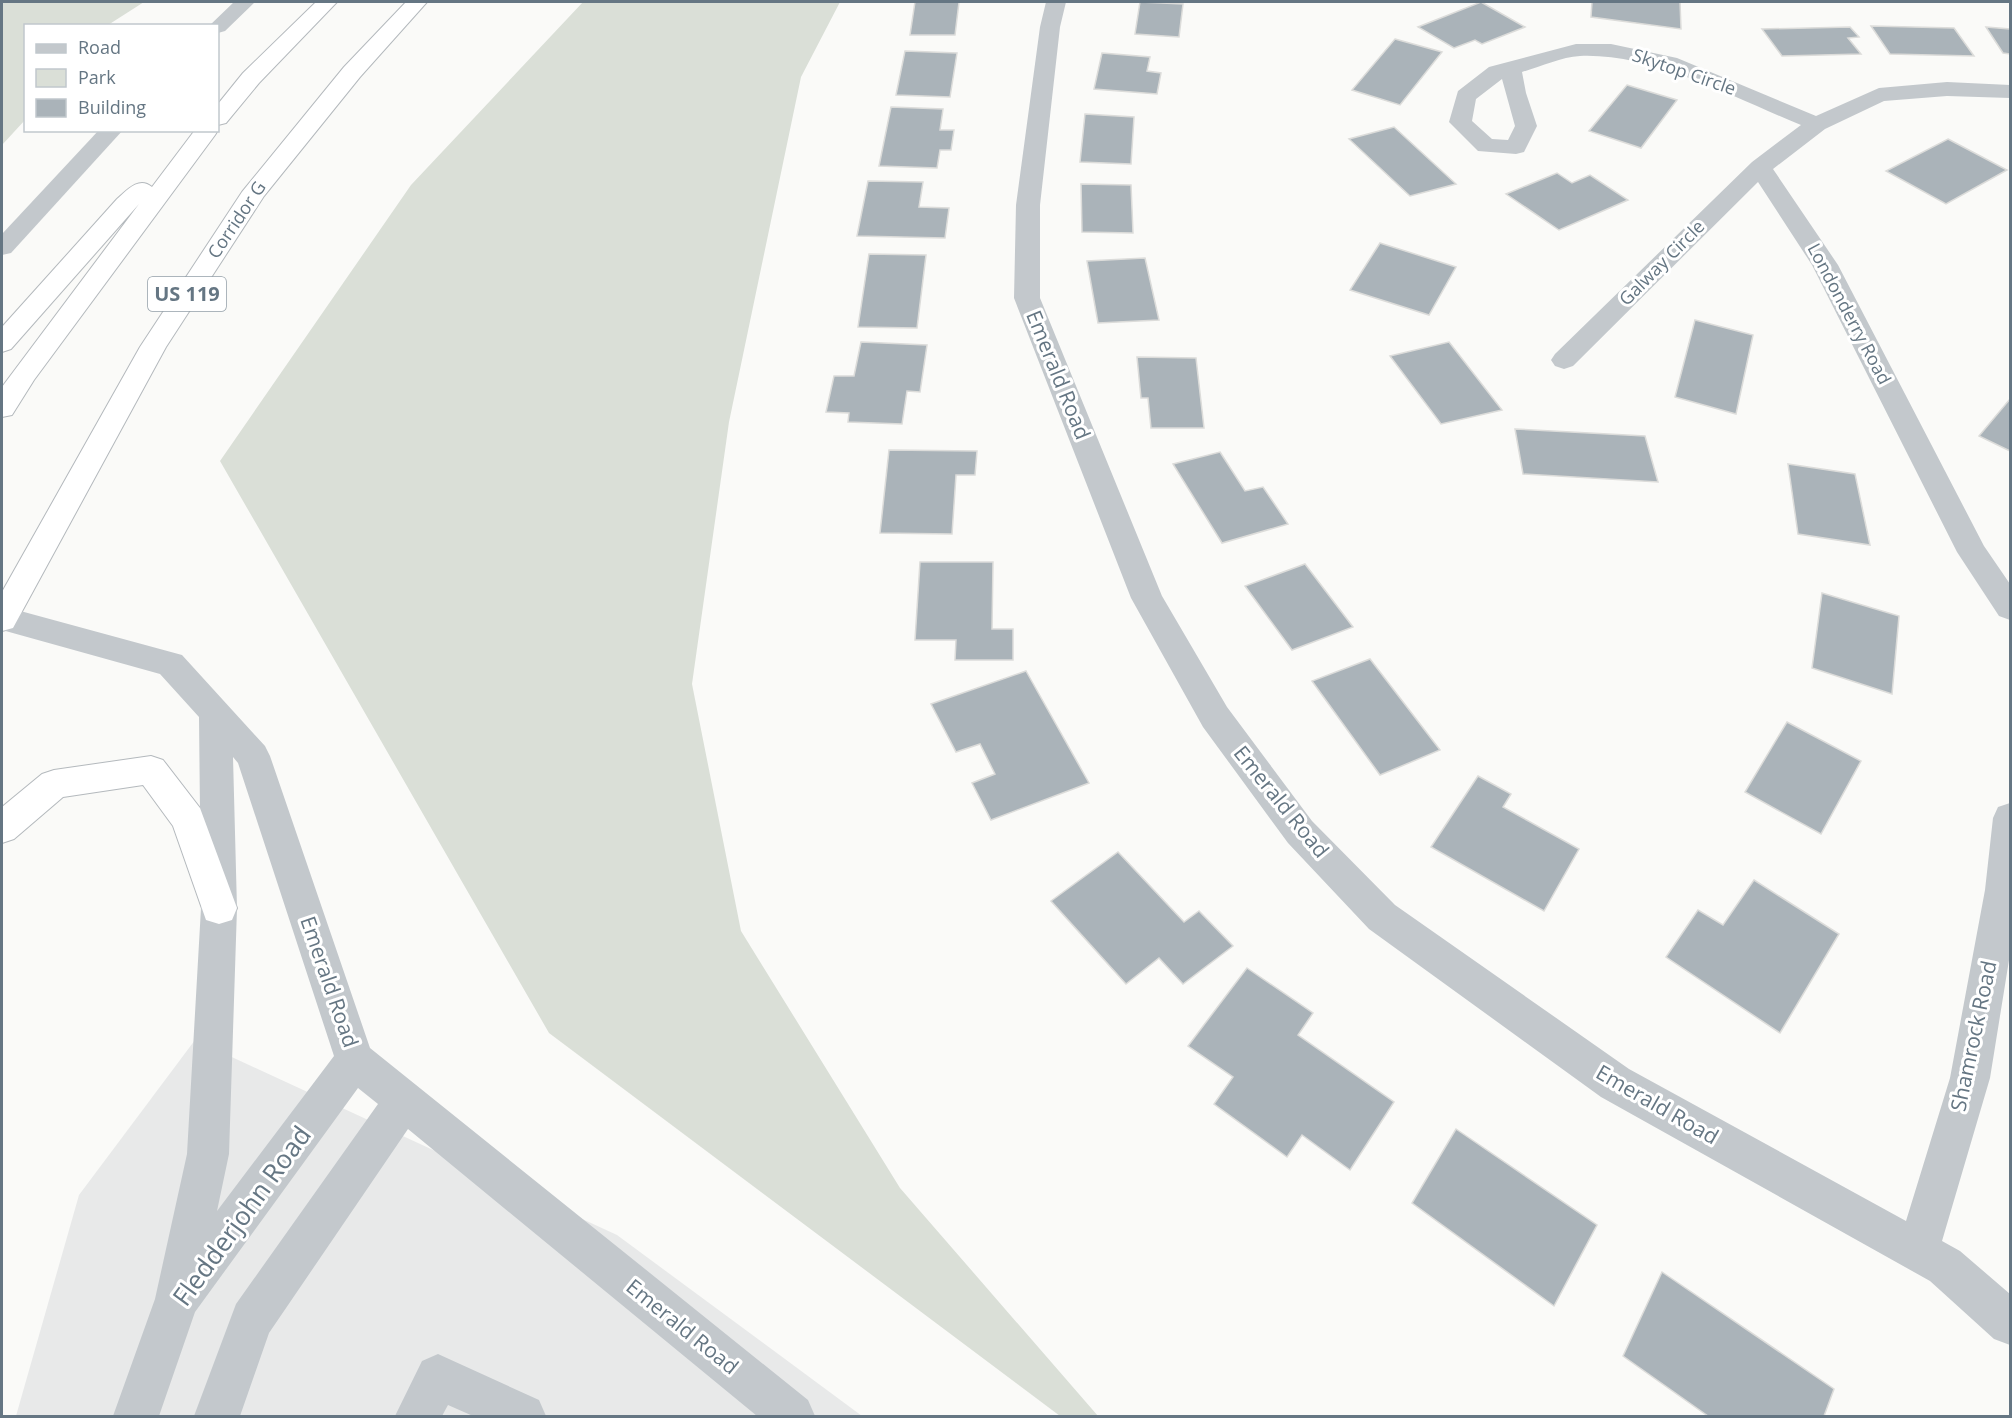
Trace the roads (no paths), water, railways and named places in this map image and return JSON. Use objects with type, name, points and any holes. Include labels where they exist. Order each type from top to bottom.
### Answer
[{"type":"highway","points":[[219,116],[251,78],[327,2]]},
{"type":"highway","name":"Corridor G","points":[[2,618],[153,347],[254,192],[352,72],[417,2]]},
{"type":"highway","points":[[2,343],[126,204],[205,132]]},
{"type":"highway","points":[[2,408],[24,374],[206,132]]},
{"type":"highway","points":[[2,828],[54,784],[151,770],[188,819],[219,908]]},
{"type":"street","points":[[219,26],[245,2]]},
{"type":"street","name":"Emerald Road","points":[[1056,2],[1050,27],[1028,205],[1027,298],[1147,598],[1215,717],[1300,832],[1382,917],[1615,1083],[1945,1266],[2010,1323]]},
{"type":"street","name":"Skytop Circle","points":[[1511,69],[1576,50],[1611,50],[1669,63],[1730,86],[1817,124]]},
{"type":"street","points":[[1760,166],[1817,124],[1879,95],[1947,89],[2010,91]]},
{"type":"street","points":[[2,248],[110,132]]},
{"type":"street","name":"Galway Circle","points":[[1564,360],[1760,166]]},
{"type":"street","name":"Londonderry Road","points":[[1760,166],[1825,264],[1972,552],[2010,608]]},
{"type":"street","name":"Emerald Road","points":[[2,618],[171,664],[253,756],[355,1060],[792,1416]]},
{"type":"street","points":[[177,1299],[208,1154],[219,908],[215,713]]},
{"type":"street","name":"Shamrock Road","points":[[1918,1251],[1970,1078],[2003,890],[2010,818]]},
{"type":"street","name":"Fledderjohn Road","points":[[136,1416],[177,1299],[355,1060]]},
{"type":"street","points":[[217,1416],[252,1320],[404,1100]]},
{"type":"street","points":[[418,1416],[438,1377],[523,1416]]}]
